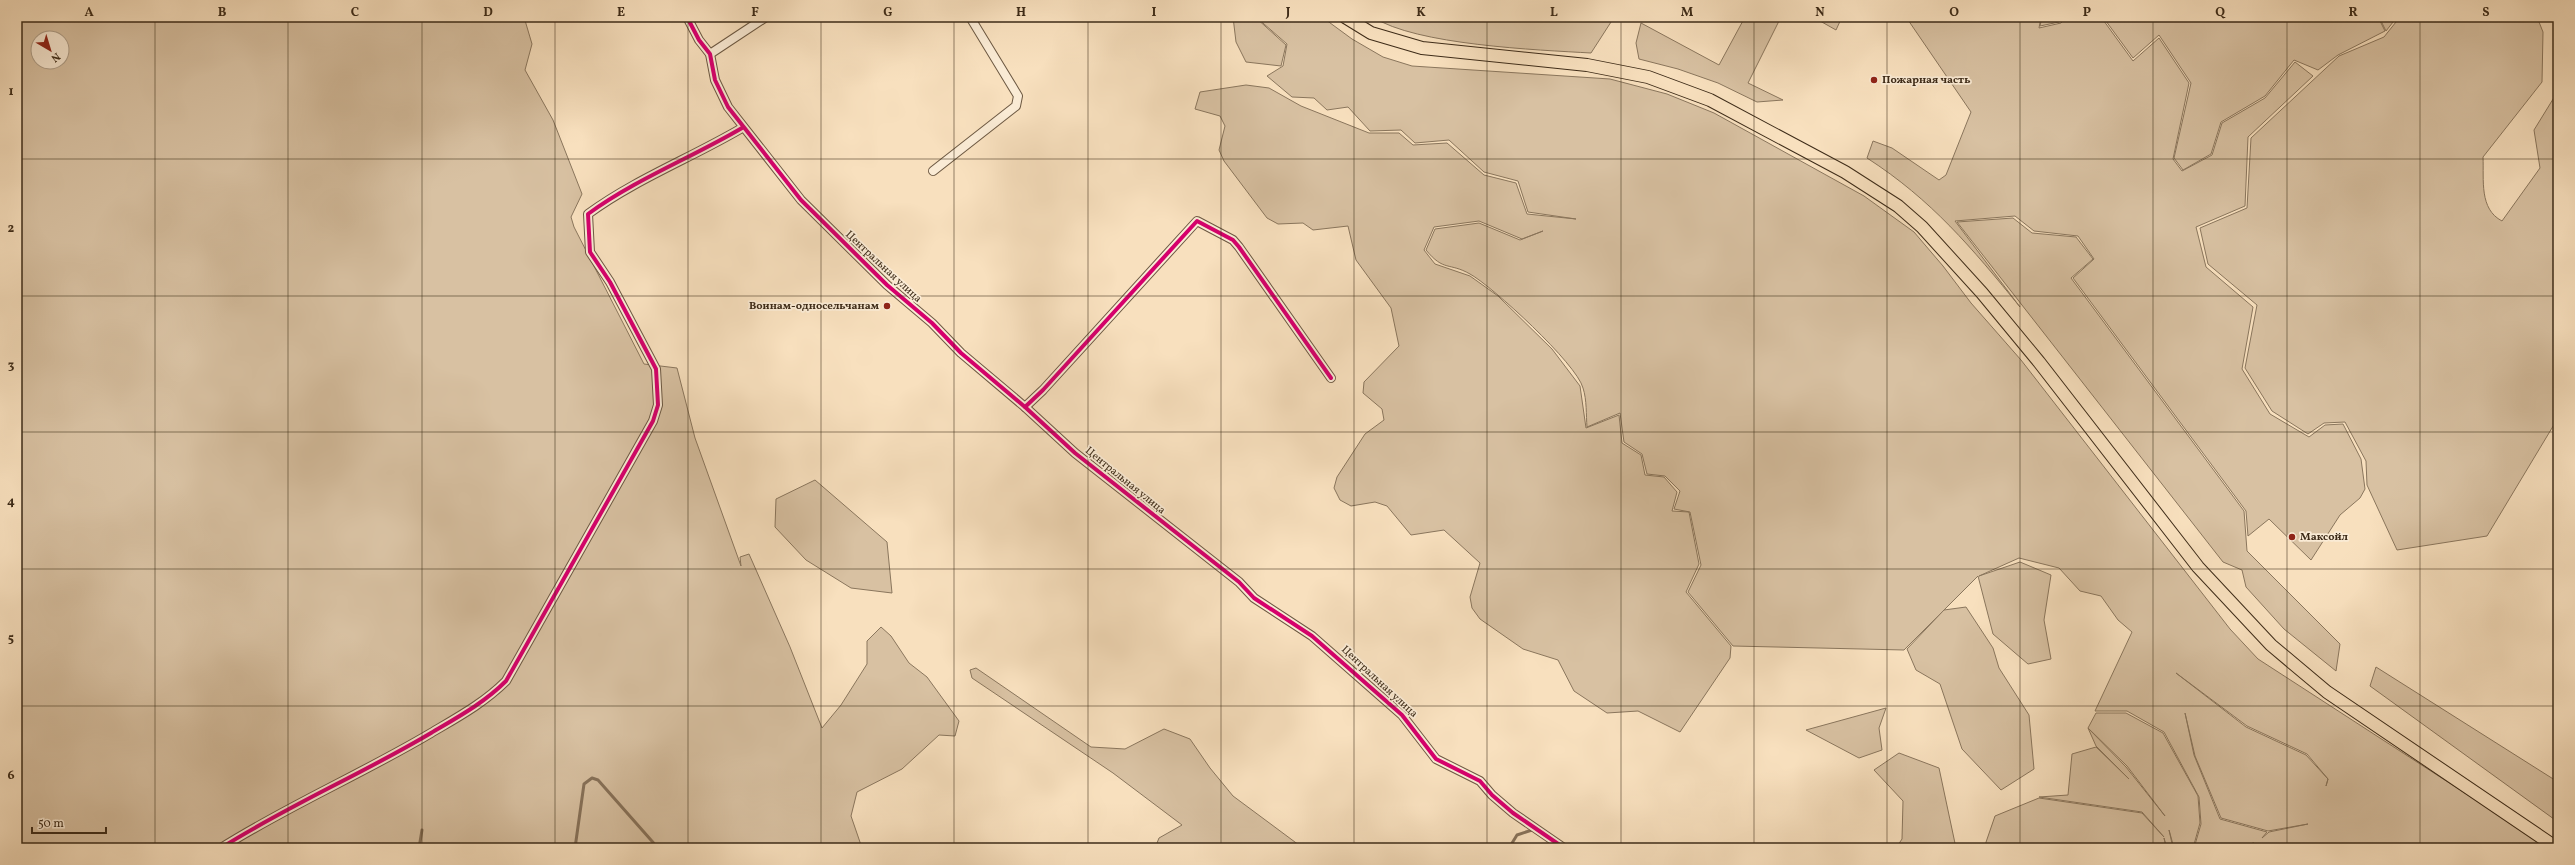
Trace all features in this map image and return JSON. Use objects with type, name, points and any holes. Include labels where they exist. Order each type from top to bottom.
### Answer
[{"type":"main road","points":[[1345,17],[1371,33],[1422,48],[1587,65],[1648,77],[1710,100],[1845,172],[1898,206],[1922,227],[1982,293],[2043,368],[2198,567],[2271,645],[2327,692],[2557,848]]},
{"type":"street","name":"Центральная улица","points":[[687,17],[699,40],[710,54],[716,80],[728,108],[742,128],[801,200],[882,280],[932,322],[978,368],[1115,486],[1239,582],[1254,598],[1312,636],[1402,715],[1436,759],[1480,781],[1492,795],[1513,813],[1564,848]]},
{"type":"street","points":[[710,54],[766,17]]},
{"type":"street","points":[[933,171],[1016,106],[1018,96],[970,17]]},
{"type":"street","points":[[221,848],[299,802],[378,763],[424,737],[489,698],[506,681],[653,421],[658,405],[656,369],[649,351],[610,282],[590,252],[588,214],[646,177],[716,144],[742,128]]},
{"type":"street","points":[[1025,407],[1043,390],[1197,221],[1233,240],[1240,246],[1331,378]]},
{"type":"shaded area","points":[[17,17],[524,17],[532,44],[525,70],[553,120],[582,194],[571,217],[574,227],[644,364],[677,368],[695,438],[741,566],[740,557],[749,554],[790,647],[822,728],[841,705],[867,664],[867,641],[881,627],[891,636],[909,663],[927,677],[959,721],[955,736],[939,735],[902,769],[857,792],[851,816],[862,848],[17,848]]},
{"type":"shaded area","points":[[1233,17],[1255,17],[1286,45],[1281,66],[1246,62],[1236,42]]},
{"type":"shaded area","points":[[1256,17],[1322,17],[1352,39],[1383,57],[1412,66],[1610,79],[1667,94],[1714,113],[1864,196],[1914,232],[1943,266],[1971,303],[2021,360],[2230,629],[2258,659],[2525,832],[2546,848],[2233,848],[2254,843],[2229,848],[2194,848],[2201,824],[2199,797],[2164,732],[2127,711],[2095,711],[2132,632],[2118,620],[2101,596],[2080,591],[2059,568],[2019,558],[1979,576],[2020,562],[2051,575],[2044,620],[2051,659],[2028,664],[1993,634],[1978,576],[1904,650],[1733,646],[1688,592],[1701,565],[1690,512],[1674,509],[1680,491],[1665,476],[1647,474],[1642,454],[1624,442],[1620,413],[1587,427],[1586,402],[1583,388],[1566,362],[1532,326],[1514,309],[1481,281],[1463,270],[1442,264],[1432,257],[1426,250],[1435,229],[1479,223],[1520,240],[1543,231],[1522,239],[1479,221],[1434,227],[1424,250],[1435,264],[1470,276],[1498,296],[1552,349],[1580,386],[1586,428],[1619,415],[1622,443],[1641,455],[1645,475],[1664,477],[1677,492],[1672,511],[1689,512],[1699,564],[1686,592],[1731,646],[1730,658],[1680,732],[1638,711],[1607,713],[1574,691],[1558,660],[1523,649],[1480,619],[1472,608],[1470,597],[1480,563],[1444,530],[1411,535],[1387,506],[1375,502],[1351,506],[1340,500],[1334,488],[1337,477],[1365,434],[1384,420],[1382,409],[1363,393],[1364,382],[1399,346],[1391,308],[1356,260],[1348,226],[1313,230],[1303,223],[1278,224],[1267,218],[1224,161],[1219,150],[1225,126],[1220,116],[1195,109],[1200,92],[1246,85],[1269,88],[1301,106],[1369,133],[1399,133],[1413,145],[1447,143],[1484,175],[1516,183],[1527,214],[1576,219],[1528,212],[1518,181],[1484,172],[1449,140],[1415,143],[1401,130],[1370,131],[1348,107],[1327,110],[1314,98],[1292,97],[1267,76],[1283,66],[1287,44]],"holes":[[[2176,673],[2247,726],[2307,754],[2328,779],[2306,755],[2246,727]],[[2185,713],[2195,756],[2221,818],[2268,831],[2308,824],[2269,832],[2262,838],[2267,832],[2220,819],[2194,755]]]},
{"type":"shaded area","points":[[1373,17],[1605,17],[1611,22],[1591,53],[1510,48],[1446,40],[1417,34],[1392,26]]},
{"type":"shaded area","points":[[1745,17],[1781,17],[1748,83],[1783,100],[1757,102],[1718,83],[1678,69],[1639,59],[1636,43],[1641,23],[1719,65]]},
{"type":"shaded area","points":[[1813,17],[1842,17],[1836,30]]},
{"type":"shaded area","points":[[1906,17],[2041,17],[2039,28],[2061,23],[2067,17],[2101,17],[2133,61],[2159,38],[2189,83],[2173,159],[2182,171],[2212,155],[2222,123],[2265,98],[2295,62],[2313,76],[2248,137],[2245,206],[2196,227],[2206,267],[2253,307],[2242,369],[2270,414],[2309,437],[2325,425],[2343,424],[2361,459],[2365,489],[2360,498],[2340,515],[2311,560],[2269,519],[2248,536],[2246,511],[2073,278],[2094,259],[2078,236],[2034,231],[2015,216],[1955,221],[2020,307],[1950,226],[1912,191],[1867,158],[1873,141],[1892,148],[1939,180],[1946,175],[1971,112]]},
{"type":"shaded area","points":[[2042,17],[2064,17],[2059,22],[2040,26]]},
{"type":"shaded area","points":[[2103,17],[2378,17],[2385,31],[2338,55],[2318,70],[2294,60],[2265,96],[2221,122],[2211,154],[2183,170],[2174,158],[2191,83],[2159,35],[2133,58]]},
{"type":"shaded area","points":[[2379,17],[2397,17],[2386,31]]},
{"type":"shaded area","points":[[2400,17],[2537,17],[2543,32],[2542,82],[2483,157],[2483,184],[2486,202],[2489,209],[2502,221],[2540,168],[2534,130],[2558,91],[2558,418],[2487,536],[2397,550],[2367,485],[2366,461],[2345,422],[2324,423],[2308,434],[2272,411],[2245,368],[2257,305],[2208,264],[2200,228],[2247,208],[2251,138],[2339,56],[2384,37]]},
{"type":"shaded area","points":[[2013,218],[2032,233],[2076,237],[2093,259],[2071,278],[2244,511],[2247,551],[2340,644],[2336,671],[2284,629],[2246,587],[2242,570],[2223,562],[1957,222]]},
{"type":"shaded area","points":[[815,480],[887,542],[892,593],[851,588],[806,560],[775,527],[776,499]]},
{"type":"shaded area","points":[[1966,607],[1993,648],[1999,668],[2029,715],[2034,769],[2001,790],[1962,749],[1940,684],[1916,670],[1907,649],[1944,610]]},
{"type":"shaded area","points":[[2376,667],[2558,782],[2558,822],[2370,686]]},
{"type":"shaded area","points":[[976,668],[1091,747],[1125,749],[1164,729],[1190,739],[1210,768],[1233,796],[1303,848],[1155,848],[1159,838],[1182,825],[1113,773],[972,678],[970,670]]},
{"type":"shaded area","points":[[1886,708],[1879,728],[1882,750],[1859,758],[1806,730]]},
{"type":"shaded area","points":[[2096,713],[2126,713],[2163,733],[2198,796],[2200,823],[2193,848],[2174,848],[2169,830],[2173,848],[2167,848],[2164,838],[2166,848],[1984,848],[1995,816],[2039,798],[2142,813],[2164,837],[2142,812],[2039,797],[2068,795],[2072,754],[2096,747],[2129,779],[2096,746],[2088,728]],"holes":[[[2088,728],[2127,766],[2165,816],[2126,767]]]},
{"type":"shaded area","points":[[1899,753],[1939,768],[1956,848],[1896,848],[1902,839],[1903,801],[1874,770]]},
{"type":"waterway","points":[[575,848],[584,784],[592,778],[598,780],[658,848]]},
{"type":"waterway","points":[[419,848],[422,830]]},
{"type":"waterway","points":[[1509,848],[1517,835],[1532,830]]},
{"type":"cycle path","points":[[687,17],[699,40],[710,54],[715,80],[728,107],[801,200],[887,285],[932,323],[961,353],[1025,407],[1075,453],[1239,582],[1254,598],[1312,636],[1402,715],[1436,759],[1480,781],[1492,795],[1513,813],[1564,848]]},
{"type":"cycle path","points":[[221,848],[247,832],[431,733],[480,703],[506,681],[653,421],[658,405],[656,369],[610,282],[590,252],[588,214],[606,201],[644,179],[742,128]]},
{"type":"cycle path","points":[[1025,407],[1043,390],[1197,221],[1233,240],[1239,247],[1331,378]]},
{"type":"place","name":"Пожарная часть","points":[[1874,80]]},
{"type":"place","name":"Воинам-односельчанам","points":[[887,306]]},
{"type":"place","name":"Максойл","points":[[2292,537]]}]
